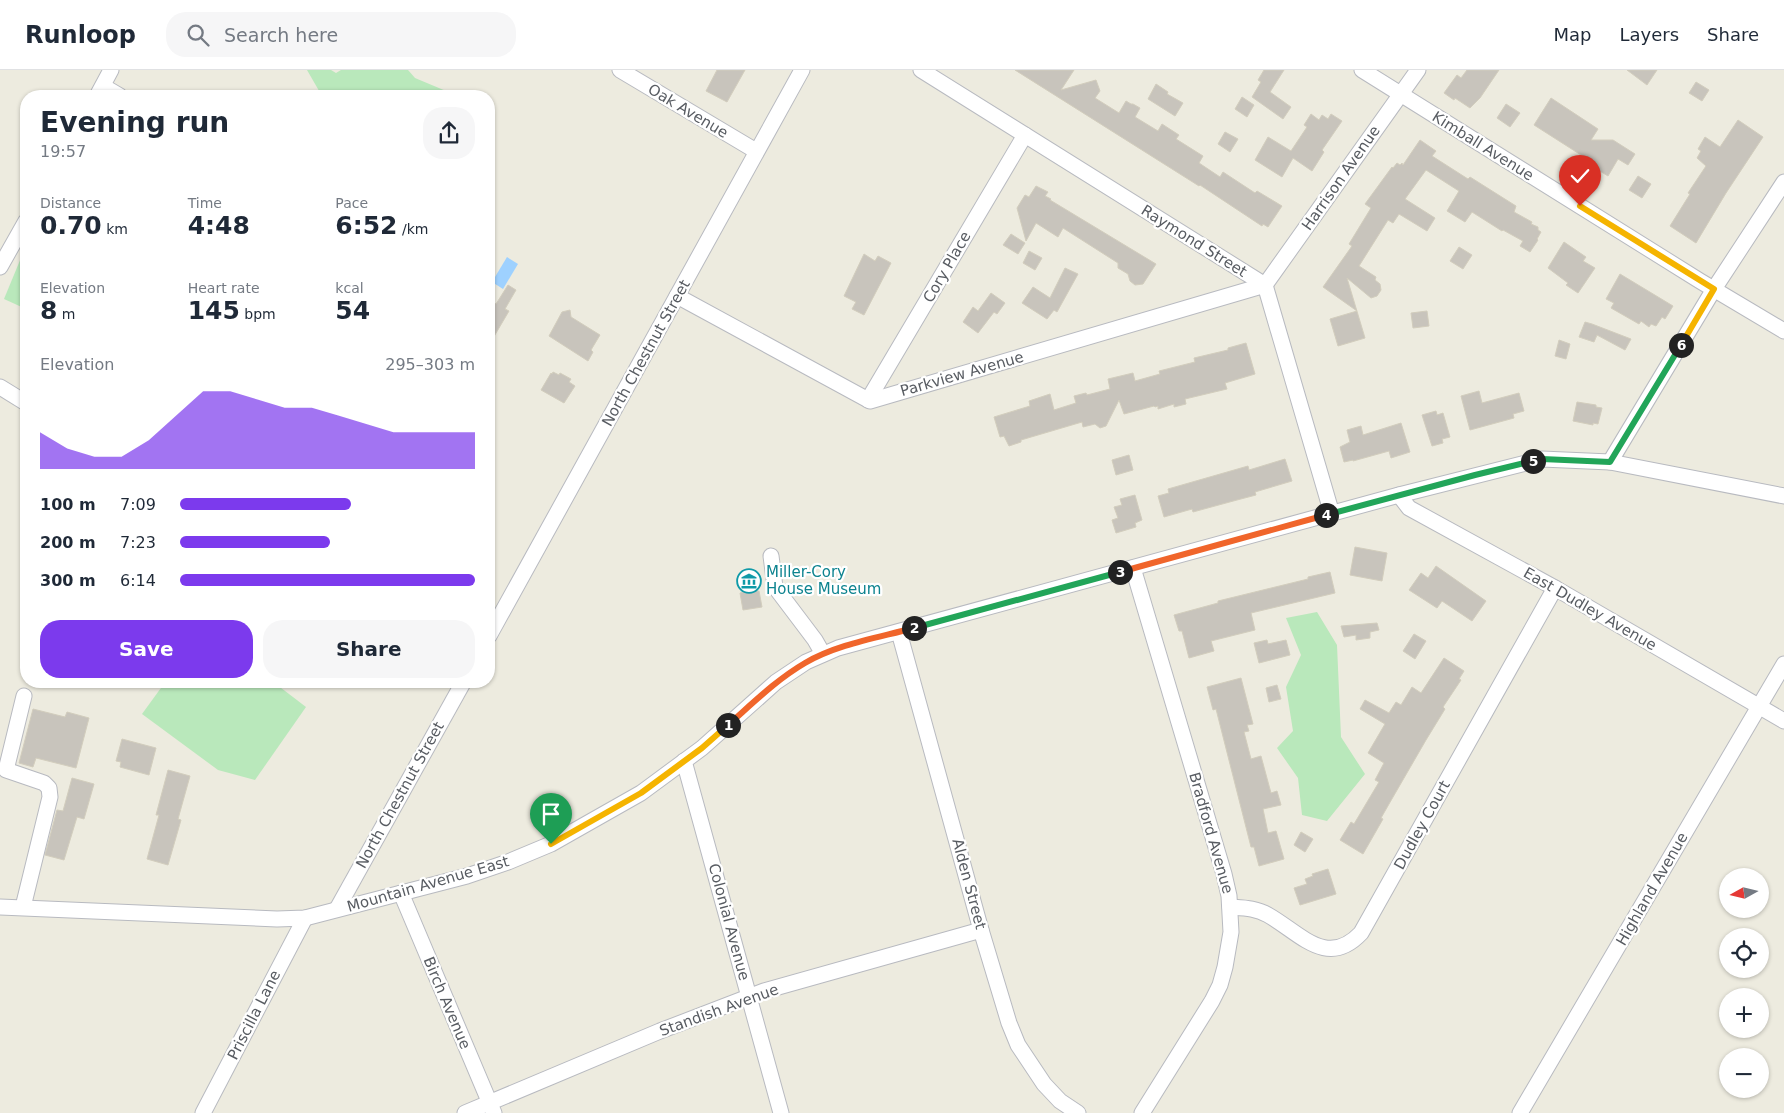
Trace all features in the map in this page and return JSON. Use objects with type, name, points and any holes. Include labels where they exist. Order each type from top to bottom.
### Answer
[{"type":"street","points":[[101,90],[111,70]]},
{"type":"street","name":"Oak Avenue","points":[[620,70],[756,151]]},
{"type":"street","name":"North Chestnut Street","points":[[495,625],[802,70]]},
{"type":"street","name":"Raymond Street","points":[[921,70],[1264,286]]},
{"type":"street","name":"Kimball Avenue","points":[[1362,70],[1784,331]]},
{"type":"street","name":"Harrison Avenue","points":[[1264,286],[1418,70]]},
{"type":"street","name":"Cory Place","points":[[868,400],[1025,134]]},
{"type":"street","points":[[1610,462],[1714,289],[1784,182]]},
{"type":"street","points":[[0,267],[20,232]]},
{"type":"street","points":[[1264,286],[1332,514]]},
{"type":"street","name":"Parkview Avenue","points":[[868,400],[870,401],[1264,286]]},
{"type":"street","points":[[678,296],[868,400]]},
{"type":"street","points":[[0,387],[20,399]]},
{"type":"street","name":"Mountain Avenue East","points":[[0,907],[277,920],[305,918],[467,876],[551,844],[641,793],[702,748],[776,682],[806,662],[838,648],[1399,495],[1542,459],[1610,462],[1784,496]]},
{"type":"street","name":"East Dudley Avenue","points":[[1399,495],[1410,508],[1555,588],[1784,721]]},
{"type":"street","points":[[771,556],[774,587],[815,640],[823,654]]},
{"type":"street","name":"Bradford Avenue","points":[[1133,568],[1224,874],[1230,907],[1229,950],[1220,985],[1142,1113]]},
{"type":"street","name":"Dudley Court","points":[[1230,907],[1253,909],[1267,914],[1320,948],[1337,948],[1353,942],[1361,933],[1555,588]]},
{"type":"street","name":"Alden Street","points":[[899,632],[981,930],[1009,1023],[1018,1045],[1044,1084],[1060,1101],[1078,1113]]},
{"type":"street","name":"Highland Avenue","points":[[1520,1113],[1784,664]]},
{"type":"street","name":"North Chestnut Street","points":[[337,909],[460,688]]},
{"type":"street","points":[[23,907],[50,797],[49,788],[44,783],[6,770],[24,696]]},
{"type":"street","name":"Colonial Avenue","points":[[684,761],[781,1113]]},
{"type":"street","name":"Birch Avenue","points":[[401,893],[492,1108]]},
{"type":"street","name":"Priscilla Lane","points":[[203,1113],[305,918]]},
{"type":"street","name":"Standish Avenue","points":[[465,1113],[492,1108],[669,1028],[749,997],[981,930]]},
{"type":"green space","points":[[307,70],[331,70],[336,73],[341,70],[408,70],[415,78],[444,90],[350,90],[319,90]]},
{"type":"green space","points":[[20,260],[20,306],[4,299]]},
{"type":"green space","points":[[1317,612],[1337,645],[1341,737],[1365,774],[1327,821],[1302,815],[1298,778],[1277,748],[1293,731],[1286,687],[1301,655],[1286,618]]},
{"type":"green space","points":[[161,688],[281,688],[306,707],[255,780],[218,770],[142,714]]},
{"type":"water","points":[[507,257],[518,264],[503,289],[495,284],[495,277]]},
{"type":"building","points":[[717,70],[745,70],[727,102],[706,91]]},
{"type":"building","points":[[1015,70],[1074,70],[1061,90],[1096,80],[1100,91],[1095,98],[1119,113],[1126,101],[1140,108],[1135,117],[1158,131],[1162,124],[1179,135],[1176,139],[1203,156],[1199,163],[1220,177],[1223,172],[1255,193],[1257,191],[1282,206],[1268,227],[1263,224],[1262,226],[1200,185]]},
{"type":"building","points":[[1264,70],[1284,70],[1270,92],[1291,107],[1283,119],[1252,97],[1261,82],[1258,80]]},
{"type":"building","points":[[1467,70],[1499,70],[1480,98],[1470,108],[1444,93],[1457,75],[1461,78]]},
{"type":"building","points":[[1627,70],[1657,70],[1647,85]]},
{"type":"building","points":[[1696,82],[1709,90],[1702,101],[1689,93]]},
{"type":"building","points":[[1156,84],[1168,92],[1167,94],[1183,103],[1175,116],[1148,99]]},
{"type":"building","points":[[1242,97],[1254,105],[1247,117],[1235,109]]},
{"type":"building","points":[[1551,98],[1598,129],[1591,140],[1613,140],[1635,154],[1628,165],[1618,159],[1608,176],[1590,165],[1592,162],[1534,125]]},
{"type":"building","points":[[1506,104],[1520,113],[1510,127],[1497,118]]},
{"type":"building","points":[[1311,114],[1319,120],[1322,115],[1328,119],[1331,114],[1342,121],[1322,150],[1324,152],[1312,171],[1293,158],[1282,177],[1255,160],[1268,137],[1291,151],[1307,127],[1304,125]]},
{"type":"building","points":[[1738,120],[1763,137],[1696,243],[1670,226],[1690,194],[1688,193],[1706,166],[1697,158],[1701,151],[1698,149],[1705,137],[1720,147]]},
{"type":"building","points":[[1225,132],[1238,139],[1230,152],[1218,144]]},
{"type":"building","points":[[1420,140],[1436,151],[1432,156],[1516,206],[1514,212],[1532,222],[1531,224],[1538,227],[1538,230],[1541,232],[1530,252],[1520,246],[1523,241],[1502,231],[1472,212],[1465,222],[1447,211],[1459,191],[1426,170],[1405,199],[1435,218],[1427,231],[1399,214],[1393,223],[1388,220],[1359,266],[1376,277],[1375,280],[1380,284],[1381,290],[1377,296],[1371,298],[1347,278],[1357,311],[1323,287],[1352,246],[1349,244],[1371,208],[1365,204],[1392,167],[1397,163],[1400,165],[1402,163],[1403,165]]},
{"type":"building","points":[[1638,176],[1651,184],[1642,198],[1629,190]]},
{"type":"building","points":[[1036,186],[1048,192],[1045,196],[1050,200],[1156,264],[1143,284],[1135,285],[1130,281],[1128,274],[1118,268],[1118,263],[1063,228],[1058,237],[1036,223],[1026,241],[1017,208],[1025,195],[1029,197]]},
{"type":"building","points":[[1011,234],[1025,243],[1018,254],[1003,245]]},
{"type":"building","points":[[1564,242],[1586,257],[1583,261],[1595,268],[1578,293],[1566,285],[1568,283],[1548,268]]},
{"type":"building","points":[[1459,247],[1472,255],[1463,269],[1450,261]]},
{"type":"building","points":[[1029,251],[1042,258],[1035,270],[1023,263]]},
{"type":"building","points":[[864,254],[875,261],[878,256],[891,263],[864,315],[852,309],[856,302],[844,296]]},
{"type":"building","points":[[1065,268],[1078,274],[1057,312],[1054,310],[1047,319],[1022,303],[1033,287],[1050,298]]},
{"type":"building","points":[[1620,274],[1673,306],[1665,319],[1662,317],[1656,326],[1651,324],[1649,327],[1641,321],[1639,324],[1611,308],[1614,303],[1606,299]]},
{"type":"building","points":[[508,285],[516,290],[505,309],[509,311],[495,335],[495,303]]},
{"type":"building","points":[[991,293],[1005,303],[997,314],[994,312],[978,333],[963,322],[973,307],[978,311]]},
{"type":"building","points":[[570,310],[571,317],[600,335],[591,350],[593,352],[588,361],[549,336],[562,312]]},
{"type":"building","points":[[1357,311],[1365,338],[1338,346],[1330,319]]},
{"type":"building","points":[[1427,311],[1429,326],[1413,328],[1411,313]]},
{"type":"building","points":[[1585,322],[1631,339],[1625,350],[1597,335],[1594,342],[1579,337]]},
{"type":"building","points":[[1559,340],[1570,344],[1566,359],[1555,356]]},
{"type":"building","points":[[1246,343],[1255,374],[1225,383],[1227,389],[1185,399],[1186,404],[1174,407],[1174,404],[1158,409],[1158,406],[1154,406],[1124,414],[1119,400],[1106,426],[1100,428],[1095,424],[1083,427],[1082,422],[1021,440],[1021,442],[1009,446],[1004,436],[1000,437],[994,417],[1030,406],[1029,401],[1050,394],[1054,410],[1076,403],[1074,396],[1110,389],[1108,379],[1133,373],[1135,381],[1160,374],[1159,371],[1195,362],[1194,358],[1228,350],[1228,348]]},
{"type":"building","points":[[553,372],[559,375],[560,373],[571,379],[569,382],[575,386],[564,403],[541,390]]},
{"type":"building","points":[[1479,391],[1482,403],[1519,393],[1524,411],[1513,414],[1514,418],[1470,430],[1461,396]]},
{"type":"building","points":[[1577,402],[1596,405],[1596,407],[1602,408],[1598,424],[1593,423],[1593,425],[1573,421]]},
{"type":"building","points":[[1436,411],[1437,415],[1443,413],[1450,437],[1442,439],[1443,443],[1432,446],[1422,415]]},
{"type":"building","points":[[1401,423],[1410,452],[1391,458],[1389,451],[1344,462],[1340,447],[1350,442],[1347,430],[1361,426],[1363,435]]},
{"type":"building","points":[[1129,455],[1133,470],[1116,475],[1112,460]]},
{"type":"building","points":[[1285,459],[1292,481],[1255,492],[1256,495],[1193,512],[1192,509],[1164,517],[1158,496],[1169,493],[1168,489],[1248,466],[1249,470]]},
{"type":"building","points":[[1135,495],[1142,520],[1135,523],[1136,527],[1116,533],[1112,520],[1118,518],[1114,507],[1122,505],[1120,499]]},
{"type":"building","points":[[1355,547],[1387,553],[1382,581],[1350,575]]},
{"type":"building","points":[[1436,566],[1486,601],[1472,621],[1442,601],[1437,608],[1409,590],[1421,573],[1428,578]]},
{"type":"building","name":"Miller-Cory House Museum","points":[[754,570],[757,591],[759,591],[762,607],[743,610],[740,593],[744,592],[741,572]]},
{"type":"building","points":[[1330,572],[1335,593],[1251,613],[1255,630],[1211,641],[1214,651],[1189,658],[1182,631],[1179,631],[1174,615],[1218,603],[1218,601]]},
{"type":"building","points":[[1377,623],[1379,630],[1370,632],[1370,638],[1356,640],[1356,635],[1344,637],[1341,626]]},
{"type":"building","points":[[1414,634],[1426,641],[1415,659],[1403,651]]},
{"type":"building","points":[[1267,640],[1268,644],[1286,640],[1290,655],[1259,663],[1254,643]]},
{"type":"building","points":[[1444,658],[1464,671],[1459,679],[1461,680],[1443,707],[1445,709],[1381,818],[1383,819],[1363,854],[1340,840],[1351,822],[1354,824],[1379,782],[1375,780],[1384,763],[1368,753],[1385,724],[1360,709],[1365,700],[1389,713],[1396,702],[1401,705],[1412,687],[1421,693]]},
{"type":"building","points":[[1241,678],[1253,724],[1247,725],[1249,731],[1244,732],[1251,759],[1261,756],[1271,793],[1277,791],[1281,805],[1263,809],[1268,833],[1276,831],[1284,859],[1259,866],[1254,847],[1251,847],[1216,709],[1213,710],[1207,687]]},
{"type":"building","points":[[1277,685],[1281,699],[1269,702],[1266,688]]},
{"type":"building","points":[[33,709],[65,717],[67,712],[89,718],[76,768],[36,758],[33,767],[19,763]]},
{"type":"building","points":[[122,739],[156,748],[149,775],[120,767],[121,762],[116,761]]},
{"type":"building","points":[[168,770],[190,776],[178,819],[181,820],[168,865],[147,859],[159,815],[156,815]]},
{"type":"building","points":[[72,778],[94,784],[84,819],[77,817],[64,860],[45,855],[57,810],[63,811]]},
{"type":"building","points":[[1301,832],[1313,839],[1305,852],[1294,845]]},
{"type":"building","points":[[1328,869],[1336,894],[1300,905],[1294,888],[1307,884],[1305,879],[1313,876],[1312,874]]},
{"type":"place","name":"Miller-Cory House Museum","points":[[749,581]]},
{"type":"route","points":[[551,844],[641,793],[702,748],[776,682],[806,662],[838,648],[1475,475],[1542,459],[1610,462],[1714,289],[1580,206]]}]
